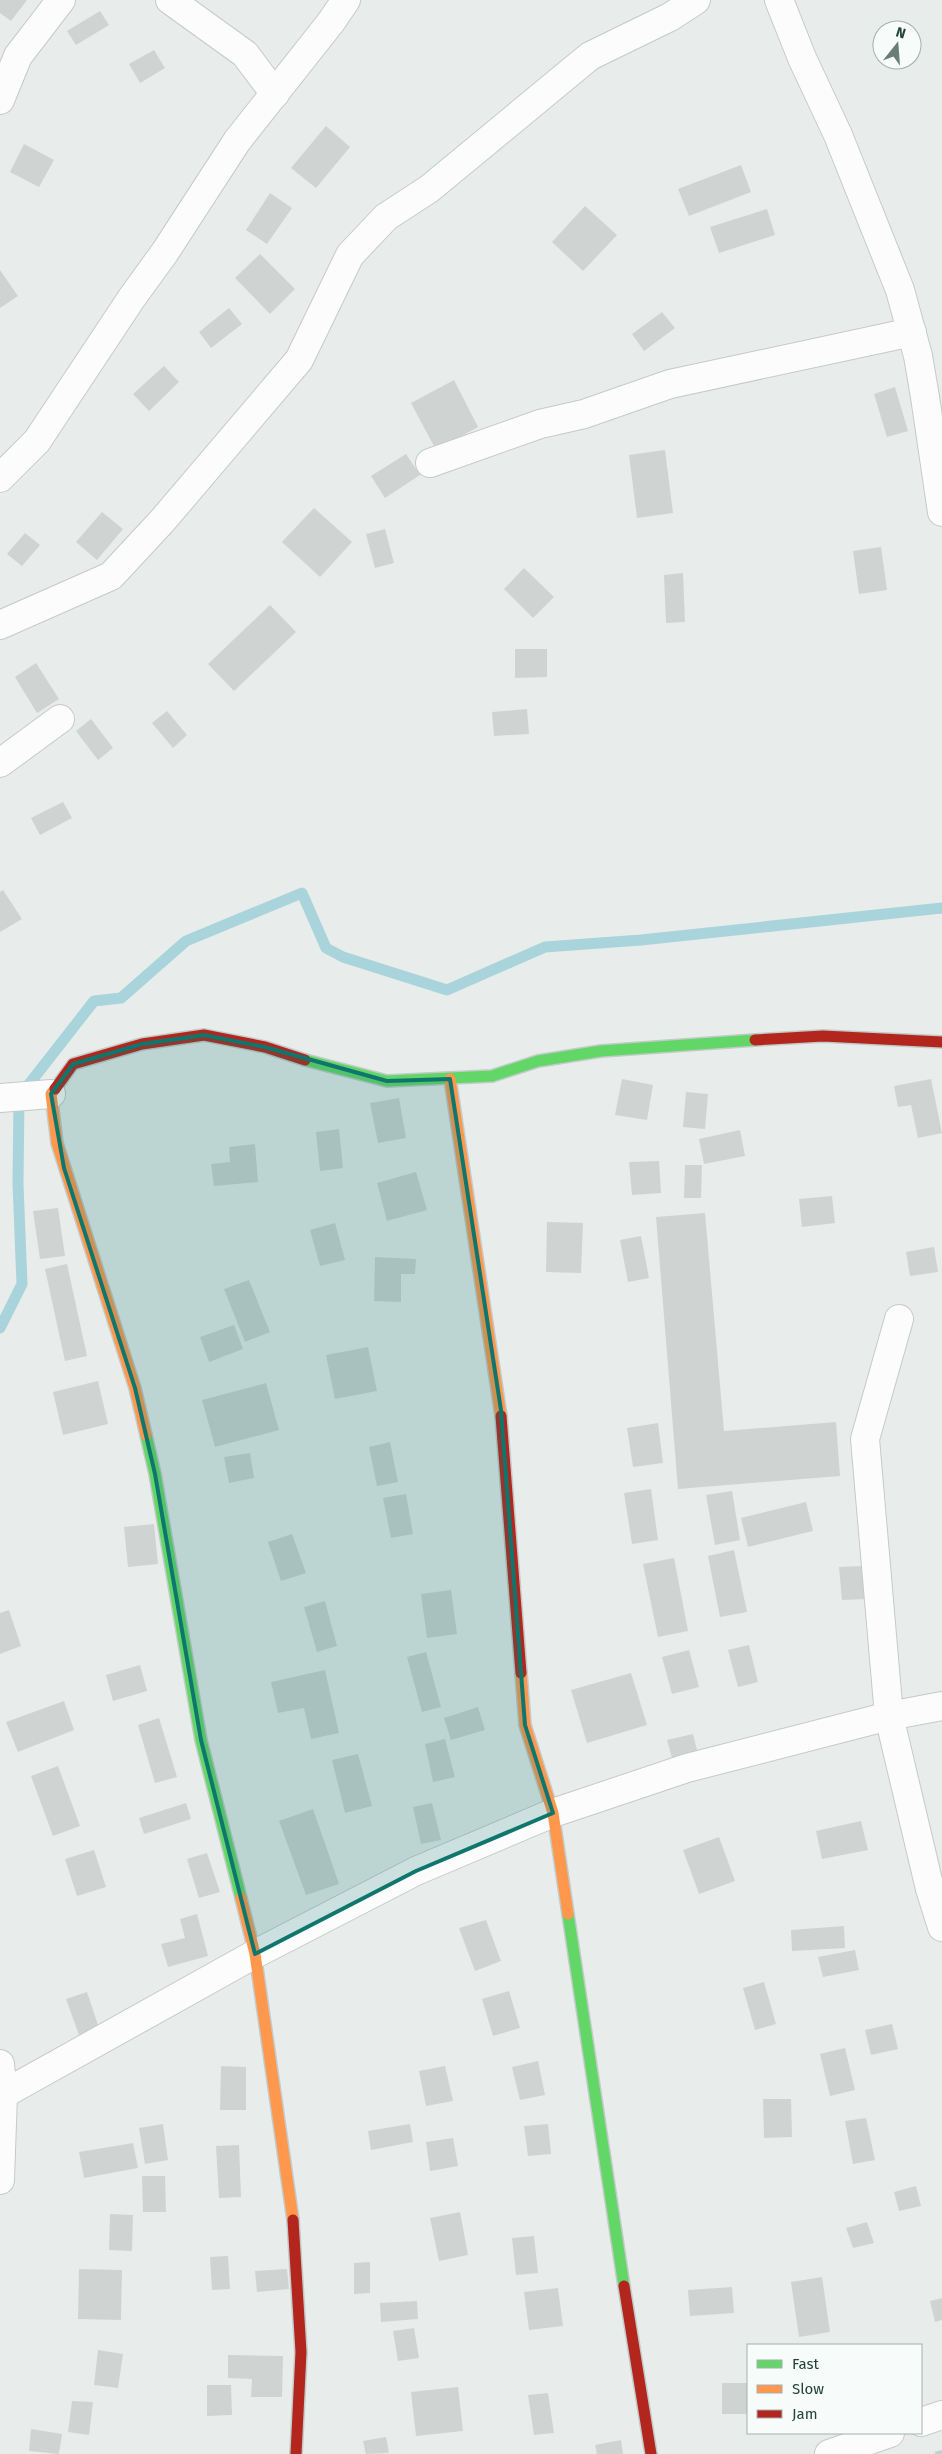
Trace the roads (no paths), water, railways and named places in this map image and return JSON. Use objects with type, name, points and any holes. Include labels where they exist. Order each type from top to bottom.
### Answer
[{"type":"street","points":[[0,100],[18,56],[61,0]]},
{"type":"street","points":[[170,0],[245,54],[275,94]]},
{"type":"street","points":[[0,478],[37,441],[238,141],[346,0]]},
{"type":"street","points":[[0,625],[111,576],[163,520],[299,360],[350,255],[386,217],[430,189],[590,56],[670,17],[696,0]]},
{"type":"street","points":[[779,0],[900,290],[912,332],[925,397],[942,512]]},
{"type":"street","points":[[430,463],[540,424],[602,408],[670,384],[912,332]]},
{"type":"street","points":[[0,763],[60,719]]},
{"type":"street","points":[[296,2454],[300,2352],[293,2222],[255,1954],[201,1740],[155,1474],[135,1388],[59,1151],[51,1094],[73,1064],[142,1044],[204,1035],[265,1047],[322,1065],[387,1081],[492,1076],[538,1061],[601,1051],[823,1036],[942,1042]]},
{"type":"street","points":[[450,1079],[501,1410],[525,1725],[553,1813],[608,2185],[651,2454]]},
{"type":"street","points":[[0,1098],[51,1094]]},
{"type":"street","points":[[899,1319],[865,1439],[889,1716],[930,1889],[942,1927]]},
{"type":"street","points":[[2,2095],[255,1954],[416,1871],[553,1813],[687,1768],[889,1716],[942,1706]]},
{"type":"street","points":[[0,2064],[2,2095],[0,2180]]},
{"type":"street","points":[[922,2422],[942,2415]]},
{"type":"street","points":[[829,2454],[887,2434]]},
{"type":"waterway","points":[[0,1328],[22,1284],[18,1184],[19,1097],[94,1001],[121,998],[186,941],[302,893],[326,948],[343,957],[447,990],[545,947],[641,940],[942,908]]},
{"type":"railway","points":[[935,2454],[942,2452]]}]
